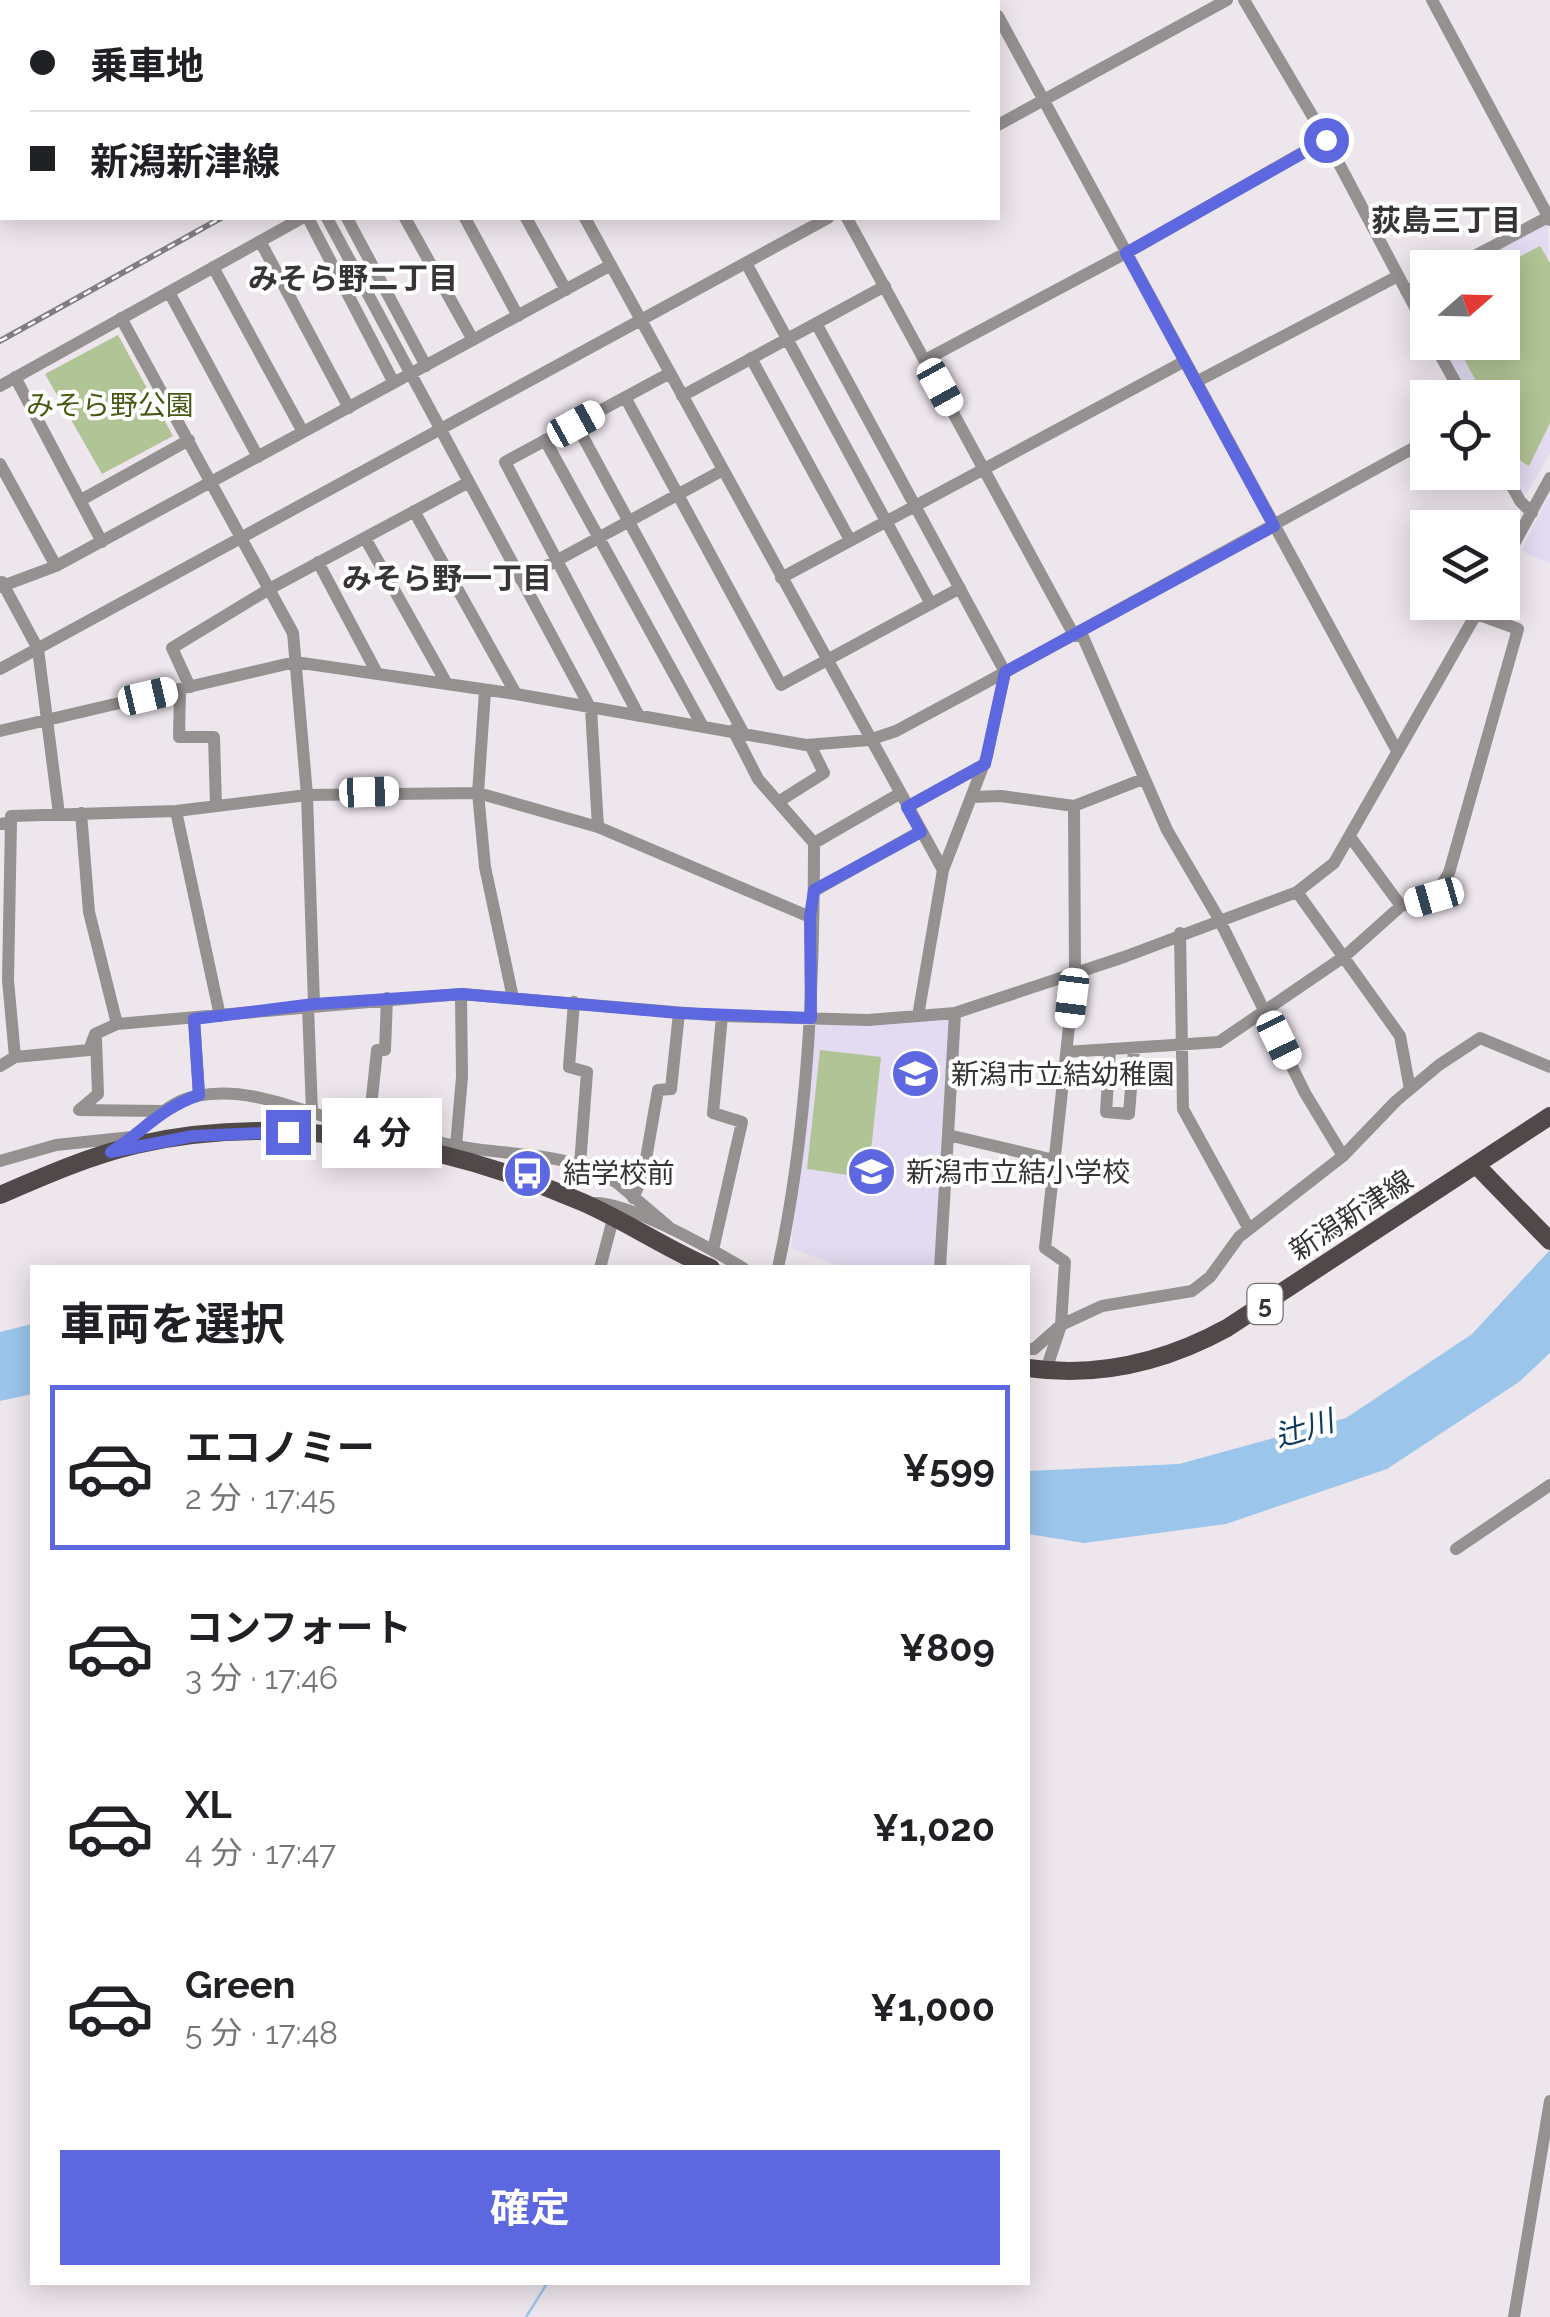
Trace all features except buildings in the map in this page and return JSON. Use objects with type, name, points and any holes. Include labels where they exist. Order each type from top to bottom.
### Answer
[{"type":"main road","name":"5","points":[[1478,1166],[1550,1116]]},
{"type":"main road","points":[[0,1195],[111,1152],[209,1135],[257,1131],[319,1133],[377,1141],[484,1166],[586,1204],[712,1259]]},
{"type":"main road","points":[[1478,1166],[1550,1241]]},
{"type":"main road","name":"新潟新津線","points":[[1034,1367],[1133,1366],[1188,1349],[1228,1328],[1478,1166]]},
{"type":"street","points":[[1000,124],[1227,0]]},
{"type":"street","points":[[1244,0],[1326,140],[1410,299]]},
{"type":"street","points":[[1432,0],[1512,142],[1549,218],[1487,250]]},
{"type":"street","points":[[1000,20],[1397,752]]},
{"type":"street","points":[[925,360],[1326,140]]},
{"type":"street","points":[[0,386],[301,220]]},
{"type":"street","points":[[306,220],[394,383]]},
{"type":"street","points":[[328,220],[590,709],[598,826]]},
{"type":"street","points":[[348,220],[426,366]]},
{"type":"street","points":[[406,220],[472,340]]},
{"type":"street","points":[[466,220],[518,316]]},
{"type":"street","points":[[527,220],[566,290]]},
{"type":"street","points":[[586,220],[943,870]]},
{"type":"street","points":[[0,670],[824,220]]},
{"type":"street","points":[[849,220],[1074,635],[1083,637],[1143,779],[1219,918],[1305,1093],[1343,1156]]},
{"type":"street","points":[[260,241],[349,408]]},
{"type":"street","points":[[746,263],[931,604]]},
{"type":"street","points":[[59,814],[38,649],[1,584],[56,566],[102,542],[612,265]]},
{"type":"street","points":[[212,267],[303,432]]},
{"type":"street","points":[[1196,382],[1398,276]]},
{"type":"street","points":[[682,396],[884,286]]},
{"type":"street","points":[[1406,292],[1410,290]]},
{"type":"street","points":[[169,292],[258,457]]},
{"type":"street","points":[[121,318],[293,633],[307,795],[312,1112]]},
{"type":"street","points":[[816,323],[1005,672],[985,764],[943,870],[918,1016]]},
{"type":"street","points":[[751,358],[850,540]]},
{"type":"street","points":[[781,578],[1185,361]]},
{"type":"street","points":[[639,716],[505,462],[670,372]]},
{"type":"street","points":[[15,377],[102,542]]},
{"type":"street","points":[[624,397],[781,685],[960,588]]},
{"type":"street","points":[[576,424],[739,732],[758,779],[814,843],[811,1018],[789,1217],[779,1265]]},
{"type":"street","points":[[81,500],[189,440]]},
{"type":"street","points":[[545,440],[702,725]]},
{"type":"street","points":[[0,730],[295,662],[516,694],[810,746],[870,740],[896,732],[1410,450]]},
{"type":"street","points":[[0,464],[56,566]]},
{"type":"street","points":[[522,580],[722,470]]},
{"type":"street","points":[[1520,534],[1550,478]]},
{"type":"street","points":[[216,806],[214,737],[179,738],[185,688],[172,648],[271,588],[469,482]]},
{"type":"street","points":[[1514,490],[1532,512]]},
{"type":"street","points":[[414,512],[516,694]]},
{"type":"street","points":[[365,538],[447,684]]},
{"type":"street","points":[[318,562],[377,673]]},
{"type":"street","points":[[0,1066],[15,1057],[89,1050],[96,1034],[117,1024],[387,998],[462,994],[722,1016],[868,1020],[955,1013],[1297,892],[1334,864],[1473,620]]},
{"type":"street","points":[[1066,1052],[1219,1042],[1345,956],[1401,906],[1434,897],[1449,874],[1512,658],[1518,628],[1503,620]]},
{"type":"street","points":[[485,691],[478,793],[485,868],[513,998]]},
{"type":"street","points":[[778,802],[824,773],[810,746]]},
{"type":"street","points":[[814,843],[985,764]]},
{"type":"street","points":[[972,797],[1001,796],[1074,806],[1143,779]]},
{"type":"street","points":[[15,1057],[8,980],[6,823],[12,816],[176,811],[307,795],[478,793],[598,826],[810,917]]},
{"type":"street","points":[[1034,1367],[1062,1325],[1064,1262],[1045,1248],[1075,971],[1074,806]]},
{"type":"street","points":[[176,811],[220,1016]]},
{"type":"street","points":[[81,813],[89,912],[117,1024]]},
{"type":"street","points":[[814,890],[921,832]]},
{"type":"street","points":[[1351,838],[1401,906]]},
{"type":"street","points":[[1297,892],[1400,1036],[1410,1089]]},
{"type":"street","points":[[1180,933],[1184,1109],[1249,1228]]},
{"type":"street","points":[[456,1146],[462,1077],[462,994]]},
{"type":"street","points":[[369,1126],[376,1050],[384,1050],[387,998]]},
{"type":"street","points":[[574,1002],[570,1068],[587,1072],[580,1165]]},
{"type":"street","points":[[634,1198],[644,1176],[658,1090],[671,1090],[679,1013]]},
{"type":"street","points":[[940,1265],[955,1013]]},
{"type":"street","points":[[111,1152],[134,1137],[160,1111],[199,1095],[276,1101],[456,1146],[550,1156],[598,1171],[712,1259],[742,1122],[713,1113],[722,1016]]},
{"type":"street","points":[[194,1019],[199,1095]]},
{"type":"street","points":[[96,1034],[98,1094],[78,1110],[160,1111]]},
{"type":"street","points":[[1030,1350],[1062,1325],[1102,1306],[1192,1291],[1210,1277],[1249,1228],[1343,1156],[1410,1089],[1480,1038],[1550,1067]]},
{"type":"street","points":[[1110,1050],[1106,1112],[1129,1114],[1134,1048]]},
{"type":"street","points":[[948,1134],[1054,1160]]},
{"type":"street","points":[[0,1160],[56,1145],[134,1137]]},
{"type":"street","points":[[598,1171],[641,1218]]},
{"type":"street","points":[[586,1204],[601,1200],[668,1226]]},
{"type":"street","points":[[601,1265],[613,1219]]},
{"type":"street","points":[[1456,1549],[1550,1485]]},
{"type":"street","points":[[1514,2317],[1550,2102]]},
{"type":"shaded area","points":[[1548,223],[1550,453],[1524,498],[1520,490],[1520,380],[1461,380],[1449,360],[1520,360],[1520,250],[1499,250]]},
{"type":"shaded area","points":[[1550,493],[1550,563],[1521,551]]},
{"type":"shaded area","name":"新潟市立結小学校","points":[[951,1019],[935,1265],[837,1265],[791,1248],[816,1024]]},
{"type":"green space","points":[[1540,246],[1550,263],[1550,423],[1529,466],[1520,460],[1520,380],[1476,380],[1464,360],[1520,360],[1520,256]]},
{"type":"green space","name":"みそら野公園","points":[[118,335],[173,436],[102,474],[45,374]]},
{"type":"green space","points":[[820,1050],[881,1057],[868,1178],[807,1169]]},
{"type":"water","points":[[1550,1250],[1550,1353],[1519,1382],[1387,1469],[1226,1524],[1084,1543],[1030,1534],[1030,1471],[1179,1464],[1346,1418],[1472,1334]]},
{"type":"water","points":[[30,1324],[30,1394],[0,1401],[0,1332]]},
{"type":"waterway","points":[[526,2317],[546,2285]]},
{"type":"railway","points":[[0,341],[217,220]]},
{"type":"place","name":"新潟市立結幼稚園","points":[[916,1074]]},
{"type":"place","name":"新潟市立結小学校","points":[[871,1172]]},
{"type":"place","name":"結学校前","points":[[528,1173]]},
{"type":"district","name":"荻島三丁目","points":[[1446,221]]},
{"type":"district","name":"みそら野二丁目","points":[[353,279]]},
{"type":"district","name":"みそら野一丁目","points":[[447,579]]},
{"type":"route","points":[[288,1132],[193,1136],[111,1152],[134,1137],[160,1111],[199,1095],[194,1019],[314,1004],[462,994],[722,1016],[811,1018],[810,917],[814,890],[921,832],[907,807],[985,764],[1005,672],[1274,526],[1126,253],[1326,140]]},
{"type":"water label","name":"辻川","points":[[1304,1429]]}]
